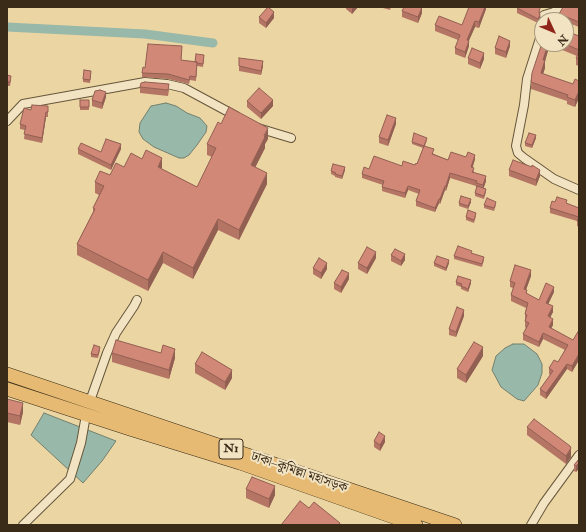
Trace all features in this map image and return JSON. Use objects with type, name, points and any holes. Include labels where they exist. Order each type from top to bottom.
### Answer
[{"type":"highway","name":"ঢাকা–কুমিল্লা মহাসড়ক","points":[[7,374],[455,525]]},
{"type":"highway","name":"ঢাকা–কুমিল্লা মহাসড়ক","points":[[7,389],[240,463],[416,525]]},
{"type":"street","points":[[536,52],[527,79],[524,105],[516,146],[518,153],[554,179],[579,190]]},
{"type":"street","points":[[7,121],[23,104],[145,82],[167,84],[184,88],[258,128],[291,138]]},
{"type":"street","points":[[90,402],[116,333],[134,306],[136,300]]},
{"type":"street","points":[[23,525],[70,479],[81,443],[86,415]]},
{"type":"street","points":[[531,525],[544,503],[579,455]]},
{"type":"shaded area","points":[[166,103],[176,106],[187,113],[200,118],[207,126],[206,132],[197,145],[189,155],[184,158],[179,158],[154,147],[143,139],[139,132],[140,123],[151,106]]},
{"type":"shaded area","points":[[513,344],[524,344],[537,354],[542,364],[542,373],[538,385],[524,401],[517,399],[501,387],[492,370],[496,356],[505,348]]},
{"type":"shaded area","points":[[44,413],[116,441],[102,461],[83,483],[31,435]]},
{"type":"building","points":[[268,7],[274,12],[266,23],[259,17]]},
{"type":"building","points":[[404,7],[422,7],[418,17],[402,11]]},
{"type":"building","points":[[469,7],[485,7],[479,22],[475,21],[467,40],[469,41],[465,52],[455,48],[460,35],[435,25],[439,16],[462,25]]},
{"type":"building","points":[[563,7],[579,8],[579,22],[574,20],[574,12],[560,12]]},
{"type":"building","points":[[517,8],[540,8],[539,12],[534,12],[534,17]]},
{"type":"building","points":[[574,34],[579,36],[579,50],[574,48]]},
{"type":"building","points":[[499,36],[510,41],[506,52],[495,48]]},
{"type":"building","points":[[148,44],[182,46],[181,60],[197,62],[196,77],[190,76],[189,80],[168,74],[142,73],[143,67],[145,68]]},
{"type":"building","points":[[472,48],[484,53],[480,63],[468,58]]},
{"type":"building","points":[[539,52],[546,52],[541,73],[573,84],[575,79],[579,81],[579,91],[575,100],[567,97],[568,95],[531,82],[532,73]]},
{"type":"building","points":[[579,52],[579,59],[576,58]]},
{"type":"building","points":[[196,54],[204,55],[203,64],[195,62]]},
{"type":"building","points":[[239,58],[263,61],[261,71],[239,66]]},
{"type":"building","points":[[84,70],[91,71],[90,80],[83,79]]},
{"type":"building","points":[[7,75],[11,76],[7,89]]},
{"type":"building","points":[[141,83],[169,84],[168,90],[140,87]]},
{"type":"building","points":[[259,88],[273,100],[261,113],[247,101]]},
{"type":"building","points":[[100,90],[106,92],[102,103],[92,100],[95,91]]},
{"type":"building","points":[[80,100],[89,100],[89,107],[80,107]]},
{"type":"building","points":[[32,105],[48,106],[42,138],[24,134],[26,126],[20,124],[24,108],[31,110]]},
{"type":"building","points":[[229,107],[268,128],[251,165],[267,173],[239,230],[218,219],[193,268],[163,252],[148,280],[77,244],[95,209],[93,208],[104,186],[95,182],[100,171],[110,175],[116,163],[124,167],[131,153],[142,159],[146,150],[162,158],[158,167],[197,187],[216,148],[207,144],[218,122],[221,124]]},
{"type":"building","points":[[387,115],[396,118],[388,140],[379,137]]},
{"type":"building","points":[[414,133],[427,138],[424,146],[412,142]]},
{"type":"building","points":[[529,133],[536,135],[532,145],[525,143]]},
{"type":"building","points":[[106,139],[121,144],[111,165],[78,149],[81,143],[101,152]]},
{"type":"building","points":[[424,146],[434,149],[432,154],[448,160],[451,152],[466,157],[468,152],[475,155],[471,167],[474,168],[472,172],[486,176],[483,185],[476,183],[477,181],[450,173],[446,186],[435,208],[416,201],[420,190],[408,186],[405,193],[382,187],[384,181],[362,174],[364,167],[369,169],[374,156],[402,166],[403,161],[415,165],[416,163],[417,164]]},
{"type":"building","points":[[513,160],[532,167],[532,165],[540,170],[536,180],[509,170]]},
{"type":"building","points":[[333,164],[345,167],[342,176],[331,171]]},
{"type":"building","points":[[477,186],[486,189],[484,196],[475,193]]},
{"type":"building","points":[[461,196],[471,199],[468,206],[459,203]]},
{"type":"building","points":[[557,197],[567,200],[566,203],[579,208],[579,217],[550,208],[552,201],[555,202]]},
{"type":"building","points":[[487,198],[496,202],[494,208],[484,205]]},
{"type":"building","points":[[468,210],[476,213],[474,220],[466,217]]},
{"type":"building","points":[[458,246],[472,251],[471,253],[484,257],[482,264],[454,256]]},
{"type":"building","points":[[367,247],[376,252],[367,268],[358,263]]},
{"type":"building","points":[[395,249],[405,254],[401,261],[391,255]]},
{"type":"building","points":[[437,256],[449,260],[446,268],[434,263]]},
{"type":"building","points":[[319,258],[327,263],[321,273],[313,268]]},
{"type":"building","points":[[515,265],[531,270],[524,289],[527,290],[526,293],[539,300],[546,283],[554,287],[546,303],[553,306],[548,316],[553,319],[549,327],[573,340],[579,330],[579,354],[572,366],[567,364],[546,393],[540,389],[553,371],[549,368],[554,360],[558,362],[568,345],[543,333],[539,342],[523,334],[529,323],[525,321],[528,303],[511,295],[515,283],[510,281]]},
{"type":"building","points":[[342,270],[349,273],[341,287],[334,283]]},
{"type":"building","points":[[458,276],[471,280],[468,289],[461,286],[462,284],[456,282]]},
{"type":"building","points":[[457,307],[464,310],[456,332],[449,329]]},
{"type":"building","points":[[116,340],[161,353],[163,345],[175,349],[169,370],[112,353]]},
{"type":"building","points":[[474,342],[483,347],[466,375],[457,369]]},
{"type":"building","points":[[94,345],[100,347],[98,355],[91,354]]},
{"type":"building","points":[[202,352],[232,370],[225,382],[195,364]]},
{"type":"building","points":[[7,399],[23,403],[20,416],[7,413]]},
{"type":"building","points":[[534,419],[570,446],[571,448],[566,456],[527,427]]},
{"type":"building","points":[[379,432],[385,436],[380,445],[374,441]]},
{"type":"building","points":[[579,459],[579,463],[576,466],[574,465]]},
{"type":"building","points":[[252,477],[275,486],[269,499],[246,489]]},
{"type":"building","points":[[300,501],[309,508],[314,502],[340,523],[339,525],[281,525]]},
{"type":"waterway","points":[[7,27],[145,34],[213,43]]}]
